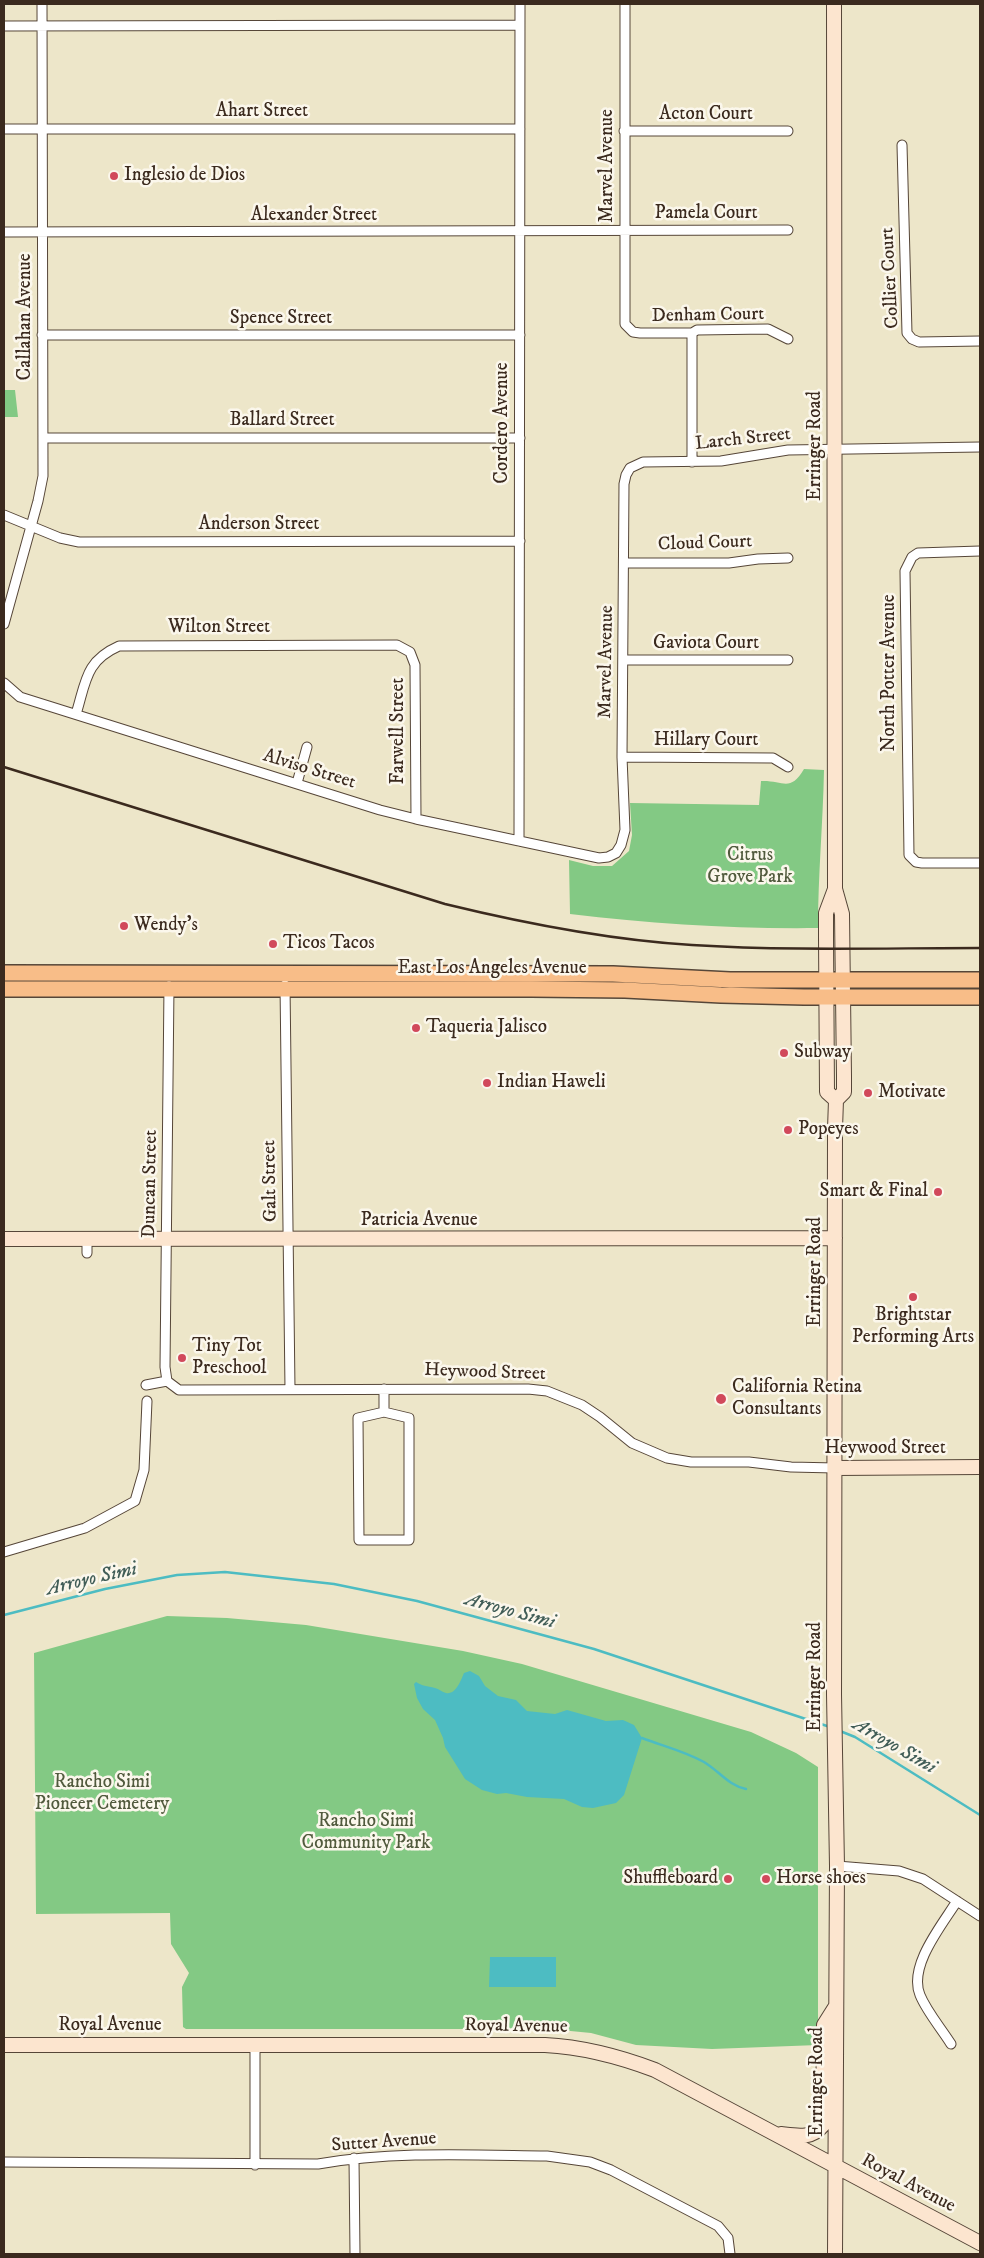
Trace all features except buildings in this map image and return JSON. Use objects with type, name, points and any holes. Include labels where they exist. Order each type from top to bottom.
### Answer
[{"type":"main road","name":"Erringer Road","points":[[834,4],[835,889],[842,914],[844,1092],[836,1100],[834,1238],[834,1761],[837,1866],[835,2254]]},
{"type":"main road","name":"Erringer Road","points":[[835,889],[826,912],[826,997],[827,1092],[836,1100]]},
{"type":"main road","name":"East Los Angeles Avenue","points":[[4,973],[613,974],[730,980],[980,980]]},
{"type":"main road","name":"East Los Angeles Avenue","points":[[4,989],[618,990],[721,996],[980,997]]},
{"type":"main road","name":"Patricia Avenue","points":[[4,1239],[834,1238]]},
{"type":"main road","name":"Heywood Street","points":[[835,1468],[980,1467]]},
{"type":"main road","points":[[771,2133],[809,2136],[818,2131],[823,2125],[824,2025],[836,2006]]},
{"type":"main road","name":"Royal Avenue","points":[[4,2045],[545,2045],[587,2049],[610,2054],[655,2070],[980,2243]]},
{"type":"street","name":"Callahan Avenue","points":[[4,624],[43,476],[42,4]]},
{"type":"street","name":"Cordero Avenue","points":[[519,842],[520,4]]},
{"type":"street","name":"Marvel Avenue","points":[[625,4],[624,320],[628,328]]},
{"type":"street","points":[[4,26],[520,25]]},
{"type":"street","name":"Ahart Street","points":[[4,129],[520,128]]},
{"type":"street","name":"Acton Court","points":[[624,131],[788,131]]},
{"type":"street","name":"Collier Court","points":[[902,145],[907,333],[912,339],[919,342],[980,341]]},
{"type":"street","name":"Pamela Court","points":[[624,231],[788,230]]},
{"type":"street","name":"Alexander Street","points":[[4,232],[624,231]]},
{"type":"street","name":"Denham Court","points":[[628,328],[640,333],[692,333],[697,330],[768,329],[788,339]]},
{"type":"street","points":[[692,333],[692,462]]},
{"type":"street","name":"Spence Street","points":[[42,335],[520,335]]},
{"type":"street","name":"Ballard Street","points":[[44,438],[520,438]]},
{"type":"street","name":"Larch Street","points":[[630,468],[643,462],[721,461],[788,450],[980,446]]},
{"type":"street","name":"Marvel Avenue","points":[[613,854],[622,845],[625,830],[622,757],[624,484],[630,468]]},
{"type":"street","name":"Anderson Street","points":[[4,515],[60,538],[80,542],[520,541]]},
{"type":"street","name":"North Potter Avenue","points":[[980,551],[918,553],[907,563],[905,571],[908,849],[912,859],[922,863],[980,863]]},
{"type":"street","name":"Cloud Court","points":[[624,563],[729,563],[758,558],[788,558]]},
{"type":"street","name":"Wilton Street","points":[[76,714],[92,665],[104,652],[118,646],[391,644],[404,647]]},
{"type":"street","name":"Farwell Street","points":[[404,647],[414,658],[415,665],[416,819]]},
{"type":"street","name":"Gaviota Court","points":[[624,660],[788,660]]},
{"type":"street","name":"Alviso Street","points":[[4,683],[20,697],[297,784],[416,819],[599,858],[613,854]]},
{"type":"street","points":[[297,784],[307,747]]},
{"type":"street","name":"Hillary Court","points":[[622,757],[773,758],[788,767]]},
{"type":"street","name":"Galt Street","points":[[284,972],[290,1389]]},
{"type":"street","name":"Duncan Street","points":[[167,1381],[165,1367],[168,990],[171,973]]},
{"type":"street","points":[[87,1238],[87,1253]]},
{"type":"street","points":[[146,1385],[167,1381]]},
{"type":"street","name":"Heywood Street","points":[[167,1381],[179,1390],[528,1389],[547,1391],[582,1405],[632,1443],[667,1458],[691,1462],[749,1462],[791,1468],[835,1468]]},
{"type":"street","points":[[384,1389],[384,1412]]},
{"type":"street","points":[[4,1552],[85,1528],[135,1501],[144,1470],[146,1401]]},
{"type":"street","points":[[384,1412],[409,1418],[409,1540],[359,1540],[358,1418],[384,1412]]},
{"type":"street","points":[[837,1866],[899,1871],[922,1879],[980,1916]]},
{"type":"street","points":[[951,2044],[920,1994],[917,1981],[918,1970],[923,1956],[957,1901]]},
{"type":"street","points":[[255,2045],[256,2165]]},
{"type":"street","name":"Sutter Avenue","points":[[4,2162],[256,2165],[318,2164],[354,2158],[547,2156],[590,2162],[611,2170],[718,2226],[728,2238],[730,2254]]},
{"type":"street","points":[[354,2158],[355,2254]]},
{"type":"green space","points":[[4,390],[15,390],[18,417],[4,417]]},
{"type":"green space","name":"Citrus Grove Park","points":[[804,769],[824,770],[818,928],[755,928],[694,925],[570,914],[569,860],[593,866],[612,866],[629,851],[632,835],[630,803],[759,805],[761,781],[790,783]]},
{"type":"green space","name":"Rancho Simi Community Park","points":[[167,1616],[227,1618],[306,1625],[463,1651],[522,1664],[751,1732],[796,1753],[818,1767],[818,2045],[712,2049],[636,2045],[591,2033],[550,2029],[186,2029],[183,2027],[182,1987],[189,1973],[171,1944],[170,1913],[36,1914],[34,1653]]},
{"type":"water","points":[[470,1671],[479,1676],[485,1686],[498,1696],[516,1700],[527,1711],[555,1714],[567,1710],[606,1721],[623,1720],[634,1725],[642,1738],[624,1795],[616,1803],[593,1808],[582,1807],[564,1799],[527,1797],[506,1793],[497,1794],[482,1790],[465,1779],[445,1747],[435,1720],[423,1709],[417,1698],[414,1684],[416,1682],[445,1693],[450,1693],[458,1686],[464,1673]]},
{"type":"water","points":[[490,1957],[556,1957],[556,1987],[489,1987]]},
{"type":"waterway","name":"Arroyo Simi","points":[[4,1615],[105,1589],[177,1575],[225,1572],[334,1584],[417,1601],[594,1649],[830,1727]]},
{"type":"waterway","name":"Arroyo Simi","points":[[840,1731],[855,1737],[980,1815]]},
{"type":"waterway","points":[[642,1738],[696,1758],[734,1785],[746,1789]]},
{"type":"railway","points":[[4,767],[445,904],[537,924],[661,943],[728,947],[800,949],[980,948]]},
{"type":"place","name":"Inglesio de Dios","points":[[114,176]]},
{"type":"place","name":"Wendy's","points":[[124,926]]},
{"type":"place","name":"Ticos Tacos","points":[[273,944]]},
{"type":"place","name":"Taqueria Jalisco","points":[[416,1028]]},
{"type":"place","name":"Subway","points":[[784,1053]]},
{"type":"place","name":"Indian Haweli","points":[[487,1083]]},
{"type":"place","name":"Motivate","points":[[868,1093]]},
{"type":"place","name":"Popeyes","points":[[788,1130]]},
{"type":"place","name":"Smart & Final","points":[[938,1192]]},
{"type":"place","name":"Brightstar Performing Arts","points":[[913,1297]]},
{"type":"place","name":"Tiny Tot Preschool","points":[[182,1358]]},
{"type":"place","name":"California Retina Consultants","points":[[721,1399]]},
{"type":"place","name":"Shuffleboard","points":[[728,1879]]},
{"type":"place","name":"Horse shoes","points":[[766,1879]]},
{"type":"park label","name":"Rancho Simi Pioneer Cemetery","points":[[102,1794]]}]
